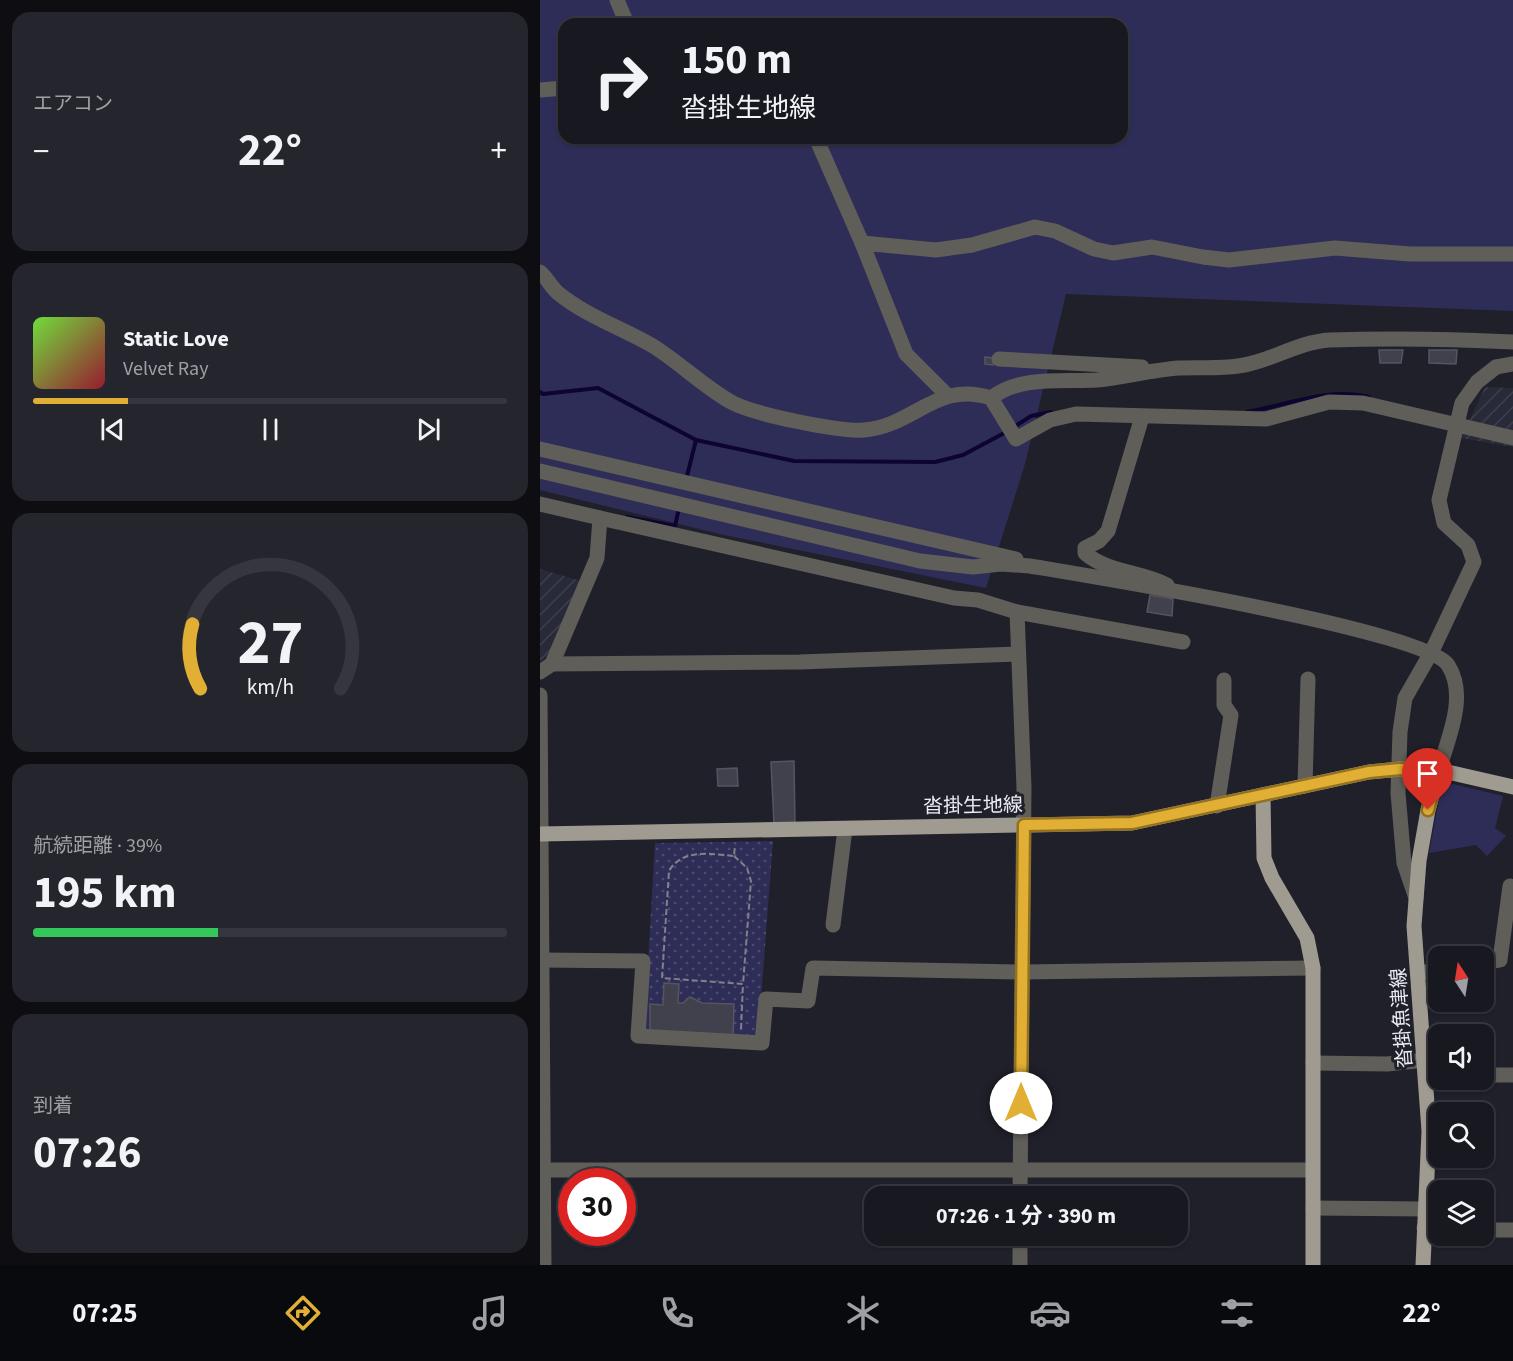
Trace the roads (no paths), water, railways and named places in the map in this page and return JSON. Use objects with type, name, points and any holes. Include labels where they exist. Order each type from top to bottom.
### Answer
[{"type":"main road","points":[[1400,769],[1439,770],[1513,787]]},
{"type":"main road","name":"沓掛生地線","points":[[541,834],[1132,823],[1369,772],[1400,769]]},
{"type":"main road","name":"沓掛魚津線","points":[[1428,1067],[1425,1060],[1414,926],[1428,810],[1439,770]]},
{"type":"main road","points":[[1263,795],[1264,858],[1272,878],[1306,938],[1313,968],[1313,1265]]},
{"type":"main road","name":"沓掛魚津線","points":[[1428,1218],[1425,1209],[1431,1090]]},
{"type":"main road","name":"沓掛魚津線","points":[[1423,1265],[1428,1242]]},
{"type":"street","points":[[618,0],[625,18]]},
{"type":"street","points":[[540,90],[558,88]]},
{"type":"street","points":[[819,144],[862,243],[906,354],[947,395]]},
{"type":"street","points":[[862,243],[936,250],[972,245],[1035,226],[1054,231],[1094,249],[1113,253],[1152,247],[1229,260],[1335,248],[1410,254],[1513,254]]},
{"type":"street","points":[[540,272],[557,292],[627,335],[653,346],[732,403],[769,414],[862,430],[886,426],[947,395],[975,392],[991,398],[1016,439],[1050,420],[1076,414],[1266,419],[1299,408],[1329,402],[1364,403],[1513,438]]},
{"type":"street","points":[[999,359],[1178,368],[1240,366],[1271,358],[1299,344],[1329,340],[1459,339],[1513,342]]},
{"type":"street","points":[[1416,898],[1404,863],[1398,793],[1400,732],[1405,698],[1432,651],[1474,562],[1468,545],[1444,523],[1439,500],[1462,403],[1477,382],[1496,367],[1513,364]]},
{"type":"street","points":[[991,398],[1004,388],[1018,384],[1098,380],[1178,368]]},
{"type":"street","points":[[1142,417],[1108,531],[1099,540],[1085,548],[1085,553],[1095,562],[1149,576],[1183,593]]},
{"type":"street","points":[[540,449],[991,552],[1017,559],[1029,566]]},
{"type":"street","points":[[540,471],[920,561],[974,567],[1001,564],[1029,566],[1183,593],[1381,635],[1432,651],[1447,663],[1455,678],[1458,698],[1439,770]]},
{"type":"street","points":[[540,504],[954,598],[978,600],[1017,612],[1183,642]]},
{"type":"street","points":[[600,518],[597,558],[546,668],[1018,654]]},
{"type":"street","points":[[1017,612],[1024,825],[1020,1186]]},
{"type":"street","points":[[1305,786],[1308,679]]},
{"type":"street","points":[[1217,806],[1231,715],[1224,705],[1224,680]]},
{"type":"street","points":[[540,695],[544,1265]]},
{"type":"street","points":[[833,925],[845,829]]},
{"type":"street","points":[[1494,961],[1500,960],[1510,886],[1513,887]]},
{"type":"street","points":[[541,960],[643,961],[638,1036],[762,1042],[766,999],[808,1001],[813,968],[1022,972],[1313,968]]},
{"type":"street","points":[[1419,974],[1428,972]]},
{"type":"street","points":[[1312,1063],[1387,1064],[1425,1060]]},
{"type":"street","points":[[1494,1075],[1513,1075]]},
{"type":"street","points":[[542,1170],[1312,1170]]},
{"type":"street","points":[[1313,1208],[1425,1209]]},
{"type":"street","points":[[1494,1230],[1513,1230]]},
{"type":"street","points":[[1020,1246],[1020,1265]]},
{"type":"waterway","points":[[540,392],[543,394],[598,388],[696,440],[794,461],[935,462],[963,455],[1008,431]]},
{"type":"waterway","points":[[1247,412],[1308,398],[1338,394],[1369,397]]},
{"type":"waterway","points":[[1014,427],[1031,416],[1051,412]]},
{"type":"waterway","points":[[686,480],[696,440]]},
{"type":"waterway","points":[[627,517],[675,526],[679,508]]}]
